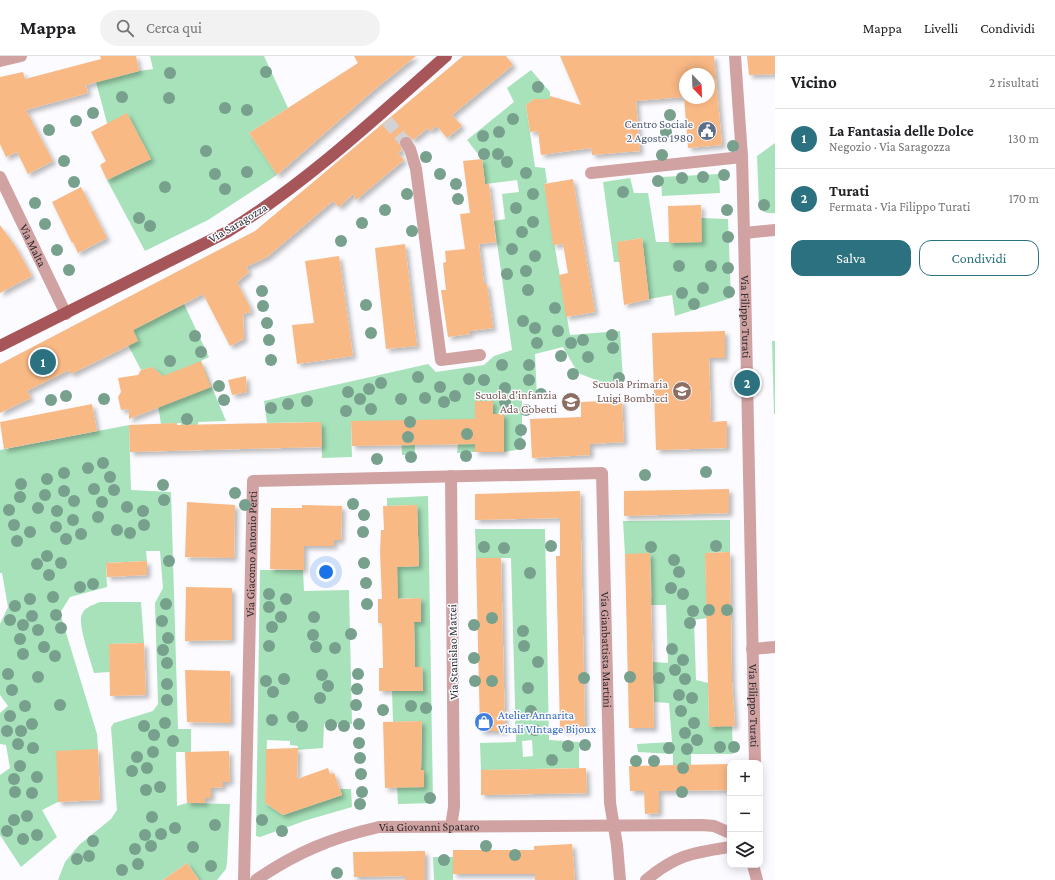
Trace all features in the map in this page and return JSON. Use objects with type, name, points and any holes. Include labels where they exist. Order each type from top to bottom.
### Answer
[{"type":"main road","name":"Via Saragozza","points":[[0,346],[227,232],[255,215],[384,117],[446,56]]},
{"type":"street","points":[[0,61],[21,56]]},
{"type":"street","name":"Via Filippo Turati","points":[[735,56],[742,156],[755,760]]},
{"type":"street","points":[[406,143],[410,149],[416,169],[441,360],[480,355]]},
{"type":"street","points":[[591,173],[742,156]]},
{"type":"street","name":"Via Malta","points":[[0,177],[66,314]]},
{"type":"street","points":[[744,233],[775,230]]},
{"type":"street","name":"Via Giacomo Antonio Perti","points":[[244,880],[253,481],[602,473]]},
{"type":"street","name":"Via Gianbattista Martini","points":[[602,473],[610,803],[620,864],[620,880]]},
{"type":"street","name":"Via Stanislao Mattei","points":[[451,476],[454,806],[451,827]]},
{"type":"street","name":"Via Filippo Turati","points":[[752,649],[775,648]]},
{"type":"street","name":"Via Giovanni Spataro","points":[[256,880],[305,850],[354,832],[379,827],[702,824],[714,826],[728,832]]},
{"type":"street","points":[[646,880],[671,861],[698,852],[727,848]]},
{"type":"street","points":[[754,868],[757,880]]},
{"type":"green space","points":[[150,56],[264,56],[288,108],[249,133],[277,175],[208,220],[145,251],[107,180],[151,159],[107,123],[96,82],[153,69]]},
{"type":"green space","points":[[531,70],[550,92],[550,101],[539,102],[538,99],[534,99],[526,105],[535,167],[545,168],[547,183],[544,184],[570,335],[620,331],[623,381],[606,384],[578,373],[563,347],[535,354],[537,398],[522,399],[522,449],[504,452],[504,414],[493,414],[493,401],[475,402],[475,452],[457,453],[458,444],[414,420],[415,454],[402,455],[401,430],[351,422],[352,457],[322,458],[321,422],[267,423],[264,401],[428,364],[436,372],[484,365],[494,356],[512,350],[494,221],[505,219],[502,194],[519,192],[517,180],[485,184],[482,159],[467,140],[514,102],[507,88]]},
{"type":"green space","points":[[775,143],[775,213],[770,213],[764,212],[759,206],[757,156]]},
{"type":"green space","points":[[719,174],[720,193],[662,196],[661,177]]},
{"type":"green space","points":[[630,178],[634,193],[648,193],[656,242],[701,242],[701,218],[728,219],[731,298],[675,316],[672,295],[649,299],[642,238],[618,242],[620,262],[614,262],[603,182]]},
{"type":"green space","points":[[184,304],[209,357],[201,361],[226,421],[198,422],[198,428],[181,428],[181,423],[161,424],[152,367],[141,370],[128,345],[133,330]]},
{"type":"green space","points":[[772,341],[775,341],[775,414],[774,414]]},
{"type":"green space","points":[[129,425],[131,490],[171,492],[178,729],[191,729],[191,752],[176,752],[177,806],[187,803],[230,804],[226,869],[217,880],[199,880],[187,863],[163,880],[58,880],[65,862],[79,845],[111,819],[117,810],[111,727],[114,723],[153,711],[158,704],[155,603],[163,588],[160,551],[146,551],[147,561],[106,563],[107,587],[70,597],[60,613],[97,734],[98,749],[58,802],[42,810],[57,837],[21,867],[0,835],[0,775],[10,768],[6,745],[0,744],[0,713],[8,706],[0,695],[0,624],[8,607],[2,573],[0,573],[0,450]]},
{"type":"green space","points":[[428,496],[433,803],[398,804],[397,787],[421,770],[422,721],[393,722],[392,691],[423,691],[422,667],[415,667],[414,622],[420,598],[391,599],[397,563],[403,563],[403,567],[419,566],[417,505],[387,506],[387,498]]},
{"type":"green space","points":[[730,520],[730,552],[705,553],[707,618],[694,620],[696,680],[708,683],[709,726],[732,726],[733,754],[691,754],[691,765],[673,765],[673,754],[638,752],[637,744],[672,742],[669,703],[654,702],[653,662],[668,663],[666,605],[628,605],[626,598],[652,597],[650,554],[625,554],[623,521]]},
{"type":"green space","points":[[475,529],[545,529],[549,740],[579,742],[579,768],[481,770],[480,743],[516,742],[511,558],[476,558]],"holes":[[[532,740],[533,756],[523,757],[522,741]]]},
{"type":"green space","points":[[260,570],[303,570],[304,591],[349,590],[352,724],[324,724],[323,748],[297,750],[298,746],[290,745],[290,741],[267,740],[265,803],[283,815],[342,795],[340,789],[351,789],[352,807],[307,820],[260,837],[256,836]]},
{"type":"green space","points":[[100,602],[141,602],[144,643],[109,644],[110,672],[94,673],[85,643],[81,619],[85,610]]},
{"type":"green space","points":[[433,857],[453,857],[453,880],[434,880]]},
{"type":"building","points":[[100,56],[136,56],[139,71],[86,85],[88,93],[26,110],[53,161],[28,174],[17,152],[6,157],[0,144],[0,77],[23,72],[25,79],[101,59]]},
{"type":"building","points":[[354,56],[416,56],[374,90],[277,175],[249,133],[358,63]]},
{"type":"building","points":[[463,56],[506,56],[513,65],[452,115],[462,126],[447,138],[437,126],[430,131],[428,128],[413,140],[409,136],[402,137],[399,143],[402,150],[398,153],[404,160],[356,200],[353,194],[339,207],[333,201],[267,257],[246,267],[249,272],[237,282],[251,309],[249,310],[251,312],[243,314],[244,339],[230,346],[203,294],[133,330],[138,341],[71,374],[69,370],[27,391],[31,398],[0,413],[0,364],[255,231]]},
{"type":"building","points":[[560,56],[714,56],[722,145],[688,148],[685,104],[715,104],[715,68],[679,68],[679,97],[636,101],[640,151],[592,155],[591,148],[541,155],[538,131],[530,132],[526,105],[534,99],[550,99],[550,96],[581,105]]},
{"type":"building","points":[[747,56],[775,56],[775,74],[749,75]]},
{"type":"building","points":[[127,113],[151,159],[107,180],[100,165],[106,161],[91,132]]},
{"type":"building","points":[[482,159],[485,184],[489,184],[496,242],[479,244],[484,284],[487,284],[493,328],[470,331],[470,334],[448,337],[441,290],[446,290],[443,263],[446,262],[445,251],[465,249],[460,214],[470,213],[463,161]]},
{"type":"building","points":[[573,179],[595,312],[566,317],[559,275],[568,273],[563,244],[553,245],[544,184]]},
{"type":"building","points":[[81,187],[107,238],[78,253],[52,202]]},
{"type":"building","points":[[701,205],[702,242],[669,243],[668,206]]},
{"type":"building","points":[[0,225],[16,247],[32,276],[0,293]]},
{"type":"building","points":[[642,238],[649,299],[624,305],[617,242]]},
{"type":"building","points":[[405,244],[417,346],[386,349],[375,248]]},
{"type":"building","points":[[339,256],[353,356],[297,364],[292,325],[314,323],[305,261]]},
{"type":"building","points":[[725,331],[725,358],[709,358],[711,422],[727,421],[727,448],[656,450],[652,333]]},
{"type":"building","points":[[201,361],[211,387],[129,419],[129,409],[121,410],[118,397],[121,392],[118,378],[138,375],[141,370],[152,367],[163,376]]},
{"type":"building","points":[[246,376],[247,392],[232,395],[228,380]]},
{"type":"building","points":[[622,400],[624,442],[590,444],[590,455],[532,458],[530,419],[581,417],[581,402]]},
{"type":"building","points":[[475,401],[493,401],[493,414],[504,414],[504,452],[475,452],[475,444],[352,446],[351,421],[475,419]]},
{"type":"building","points":[[92,404],[97,431],[4,449],[0,422]]},
{"type":"building","points":[[321,422],[322,447],[130,452],[129,425],[177,423],[177,425]]},
{"type":"building","points":[[729,489],[729,513],[624,516],[624,491]]},
{"type":"building","points":[[580,491],[585,729],[560,730],[556,556],[560,556],[560,518],[475,520],[475,494]]},
{"type":"building","points":[[187,502],[235,505],[234,558],[185,557]]},
{"type":"building","points":[[302,505],[342,506],[341,540],[334,540],[334,546],[304,546],[304,570],[270,569],[271,508],[302,508]]},
{"type":"building","points":[[417,505],[419,566],[397,567],[398,599],[421,598],[421,622],[414,622],[415,667],[422,667],[423,691],[379,691],[379,668],[383,668],[382,623],[378,623],[378,599],[382,599],[380,552],[381,530],[384,530],[383,506]]},
{"type":"building","points":[[730,552],[732,682],[735,726],[709,727],[705,553]]},
{"type":"building","points":[[650,553],[654,728],[629,728],[625,554]]},
{"type":"building","points":[[476,558],[501,558],[505,731],[480,731]]},
{"type":"building","points":[[147,561],[147,575],[107,577],[106,563]]},
{"type":"building","points":[[186,587],[232,588],[232,640],[185,641]]},
{"type":"building","points":[[144,643],[146,695],[110,696],[109,644]]},
{"type":"building","points":[[185,670],[230,671],[231,723],[187,722]]},
{"type":"building","points":[[422,721],[421,770],[424,770],[424,787],[385,788],[383,722]]},
{"type":"building","points":[[298,748],[297,779],[328,768],[330,774],[334,773],[342,795],[283,815],[265,803],[266,749]]},
{"type":"building","points":[[98,749],[100,800],[58,802],[56,751]]},
{"type":"building","points":[[229,751],[230,782],[223,782],[223,787],[211,788],[211,798],[205,798],[205,803],[187,803],[185,752]]},
{"type":"building","points":[[727,764],[727,790],[659,791],[659,813],[645,814],[644,791],[630,791],[629,766]]},
{"type":"building","points":[[586,768],[587,793],[481,795],[481,770]]},
{"type":"building","points":[[572,844],[575,880],[535,880],[535,874],[453,874],[453,850],[534,850],[534,846]]},
{"type":"building","points":[[425,851],[425,880],[405,880],[405,876],[354,877],[353,852]]},
{"type":"building","points":[[187,863],[199,880],[163,880]]},
{"type":"tunnel","points":[[387,121],[406,143]]},
{"type":"place","name":"Centro Sociale 2 Agosto 1980","points":[[707,131]]},
{"type":"place","name":"La Fantasia delle Dolce","points":[[43,362]]},
{"type":"place","name":"Turati","points":[[747,383]]},
{"type":"place","name":"Scuola Primaria Luigi Bombicci","points":[[682,391]]},
{"type":"place","name":"Scuola d'infanzia Ada Gobetti","points":[[571,402]]},
{"type":"place","name":"Atelier Annarita Vitali VIntage Bijoux","points":[[484,722]]}]
